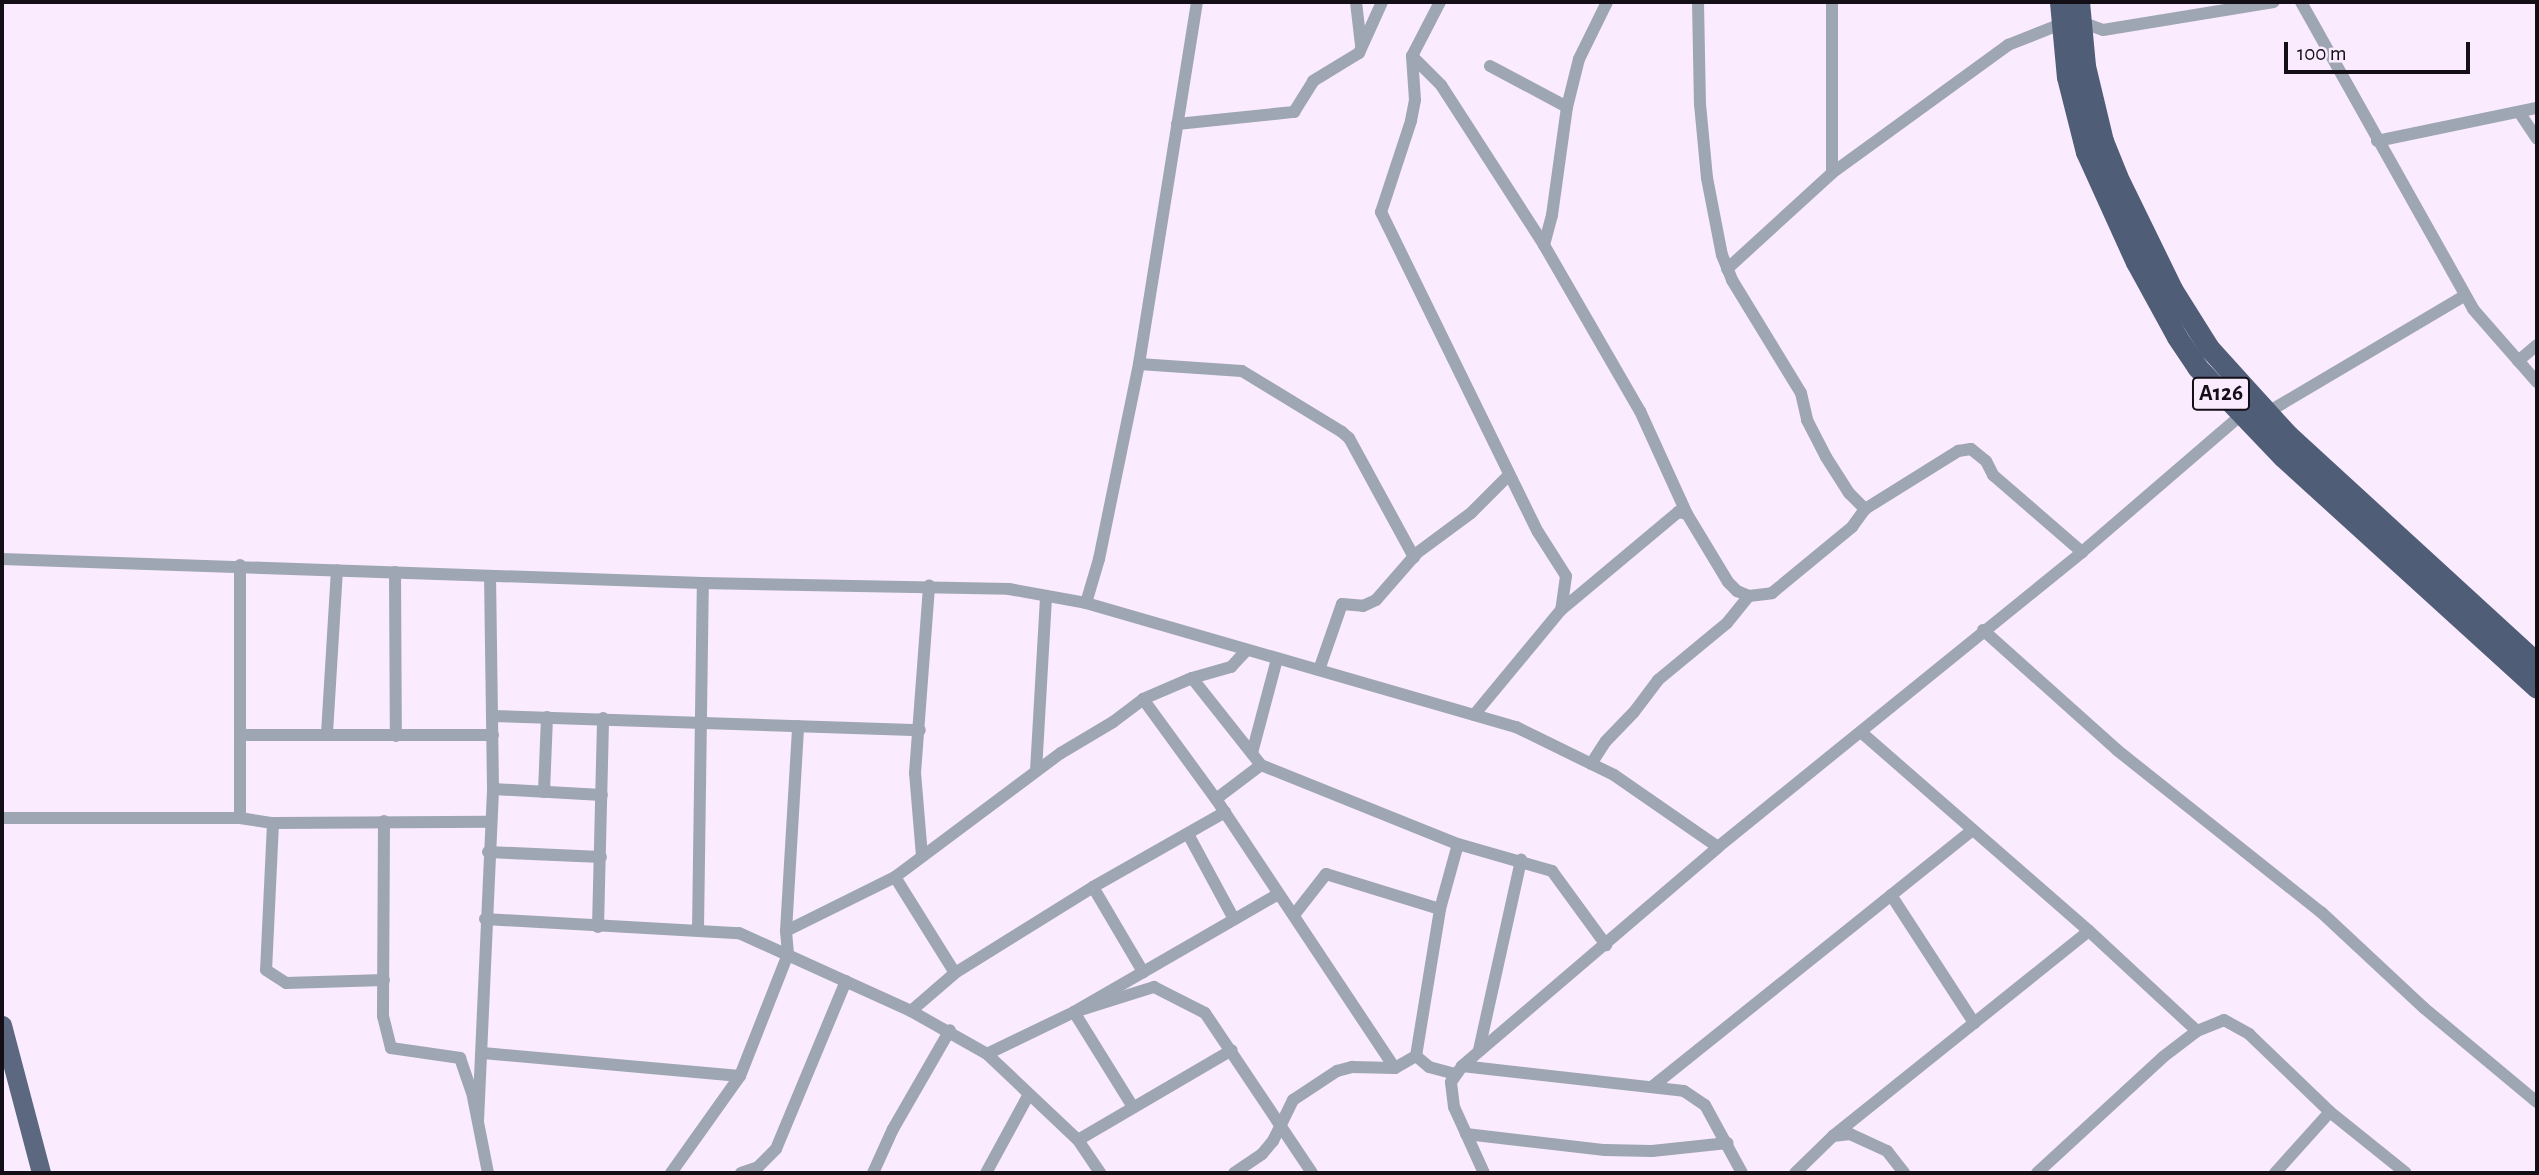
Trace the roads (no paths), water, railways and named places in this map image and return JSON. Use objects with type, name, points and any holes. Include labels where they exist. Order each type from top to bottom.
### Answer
[{"type":"highway","name":"A126","points":[[2060,2],[2074,16],[2075,115],[2086,152],[2115,223],[2177,337],[2197,367],[2292,466],[2537,688]]},
{"type":"highway","name":"A126","points":[[2073,50],[2104,141],[2143,231],[2202,338],[2267,412],[2319,465],[2537,663]]},
{"type":"main road","points":[[2,1025],[41,1173]]},
{"type":"street","points":[[1086,603],[1099,559],[1139,364],[1197,2]]},
{"type":"street","points":[[1356,2],[1361,45]]},
{"type":"street","points":[[1177,124],[1294,112],[1314,81],[1359,53],[1382,2]]},
{"type":"street","points":[[1440,2],[1412,56],[1414,78],[1411,121],[1381,212],[1509,475],[1538,532],[1566,576],[1561,611]]},
{"type":"street","points":[[1698,2],[1700,104],[1707,178],[1727,270],[1801,393],[1807,420],[1826,457],[1849,493],[1864,509]]},
{"type":"street","points":[[1832,2],[1832,173]]},
{"type":"street","points":[[2073,50],[2103,30],[2274,2]]},
{"type":"street","points":[[2301,2],[2376,141],[2431,230],[2464,296],[2537,382]]},
{"type":"street","points":[[1544,245],[1552,215],[1567,107],[1580,59],[1604,3]]},
{"type":"street","points":[[1727,270],[1832,173],[2008,46],[2074,16],[2103,30]]},
{"type":"street","points":[[1412,56],[1427,68],[1544,245],[1640,411],[1687,514],[1728,582],[1749,596],[1772,593],[1852,527],[1864,509],[1958,451],[1971,449],[1986,461],[1993,475],[2082,552]]},
{"type":"street","points":[[1490,66],[1567,107]]},
{"type":"street","points":[[1414,78],[1427,68]]},
{"type":"street","points":[[2376,141],[2537,108]]},
{"type":"street","points":[[2519,112],[2537,139]]},
{"type":"street","points":[[2267,412],[2464,296]]},
{"type":"street","points":[[2518,361],[2537,345]]},
{"type":"street","points":[[1139,364],[1242,371],[1342,432],[1349,438],[1414,557]]},
{"type":"street","points":[[1484,1173],[1454,1107],[1451,1082],[1459,1070],[1479,1050],[1606,945],[1718,847],[1862,733],[1983,630],[2082,552],[2241,415]]},
{"type":"street","points":[[1319,670],[1342,604],[1363,606],[1376,600],[1414,557],[1471,513],[1509,475]]},
{"type":"street","points":[[1474,715],[1561,611],[1678,512],[1687,514]]},
{"type":"street","points":[[2,559],[240,565],[703,583],[1009,589],[1086,603],[1516,727],[1614,775],[1718,847]]},
{"type":"street","points":[[240,565],[240,818]]},
{"type":"street","points":[[327,733],[337,570]]},
{"type":"street","points":[[395,572],[396,736]]},
{"type":"street","points":[[478,1121],[483,1054],[488,852],[493,789],[490,576]]},
{"type":"street","points":[[698,930],[703,583]]},
{"type":"street","points":[[922,856],[915,773],[929,586]]},
{"type":"street","points":[[1036,771],[1046,596]]},
{"type":"street","points":[[1591,764],[1605,741],[1634,712],[1658,680],[1727,623],[1749,596]]},
{"type":"street","points":[[1983,630],[2126,758],[2321,912],[2424,1008],[2537,1102]]},
{"type":"street","points":[[786,931],[895,877],[1036,771],[1143,699],[1192,678],[1231,667],[1246,651]]},
{"type":"street","points":[[1252,753],[1277,659]]},
{"type":"street","points":[[1192,678],[1261,765],[1458,844],[1552,871],[1606,945]]},
{"type":"street","points":[[1143,699],[1216,799],[1395,1068]]},
{"type":"street","points":[[493,716],[920,730]]},
{"type":"street","points":[[544,792],[547,717]]},
{"type":"street","points":[[598,927],[603,718]]},
{"type":"street","points":[[671,1173],[740,1076],[788,954],[786,931],[799,726]]},
{"type":"street","points":[[1862,733],[2089,931],[2197,1031]]},
{"type":"street","points":[[242,735],[493,735]]},
{"type":"street","points":[[1216,799],[1261,765]]},
{"type":"street","points":[[493,789],[602,795]]},
{"type":"street","points":[[911,1011],[955,973],[1093,887],[1224,812]]},
{"type":"street","points":[[2,818],[240,818],[273,823],[490,822]]},
{"type":"street","points":[[384,821],[383,1016],[391,1048],[460,1058],[478,1121],[488,1173]]},
{"type":"street","points":[[273,823],[266,970],[286,983],[384,980]]},
{"type":"street","points":[[1653,1086],[1972,830]]},
{"type":"street","points":[[1188,834],[1234,919]]},
{"type":"street","points":[[1416,1056],[1440,909],[1458,844]]},
{"type":"street","points":[[488,852],[601,857]]},
{"type":"street","points":[[1479,1050],[1521,860]]},
{"type":"street","points":[[1294,915],[1326,874],[1440,909]]},
{"type":"street","points":[[895,877],[955,973]]},
{"type":"street","points":[[1093,887],[1143,972]]},
{"type":"street","points":[[987,1054],[1074,1012],[1278,894]]},
{"type":"street","points":[[1891,895],[1974,1023]]},
{"type":"street","points":[[485,919],[739,933],[950,1030],[987,1054],[1028,1096],[1078,1140],[1100,1173]]},
{"type":"street","points":[[1795,1173],[1833,1136],[2089,931]]},
{"type":"street","points":[[741,1173],[758,1167],[776,1149],[846,981]]},
{"type":"street","points":[[1074,1012],[1154,987],[1205,1013],[1312,1173]]},
{"type":"street","points":[[1074,1012],[1133,1107]]},
{"type":"street","points":[[2037,1173],[2163,1057],[2197,1031],[2224,1020],[2249,1034],[2330,1112],[2406,1173]]},
{"type":"street","points":[[873,1173],[893,1129],[950,1030]]},
{"type":"street","points":[[1078,1140],[1232,1050]]},
{"type":"street","points":[[483,1054],[740,1076]]},
{"type":"street","points":[[1234,1173],[1262,1154],[1273,1141],[1293,1100],[1337,1072],[1352,1067],[1395,1068],[1416,1056]]},
{"type":"street","points":[[1416,1056],[1429,1067],[1684,1091],[1705,1105],[1742,1173]]},
{"type":"street","points":[[986,1173],[1028,1096]]},
{"type":"street","points":[[2275,1173],[2330,1112]]},
{"type":"street","points":[[1466,1134],[1605,1150],[1652,1151],[1728,1143]]},
{"type":"street","points":[[1833,1136],[1850,1134],[1876,1145],[1887,1151],[1904,1173]]}]
